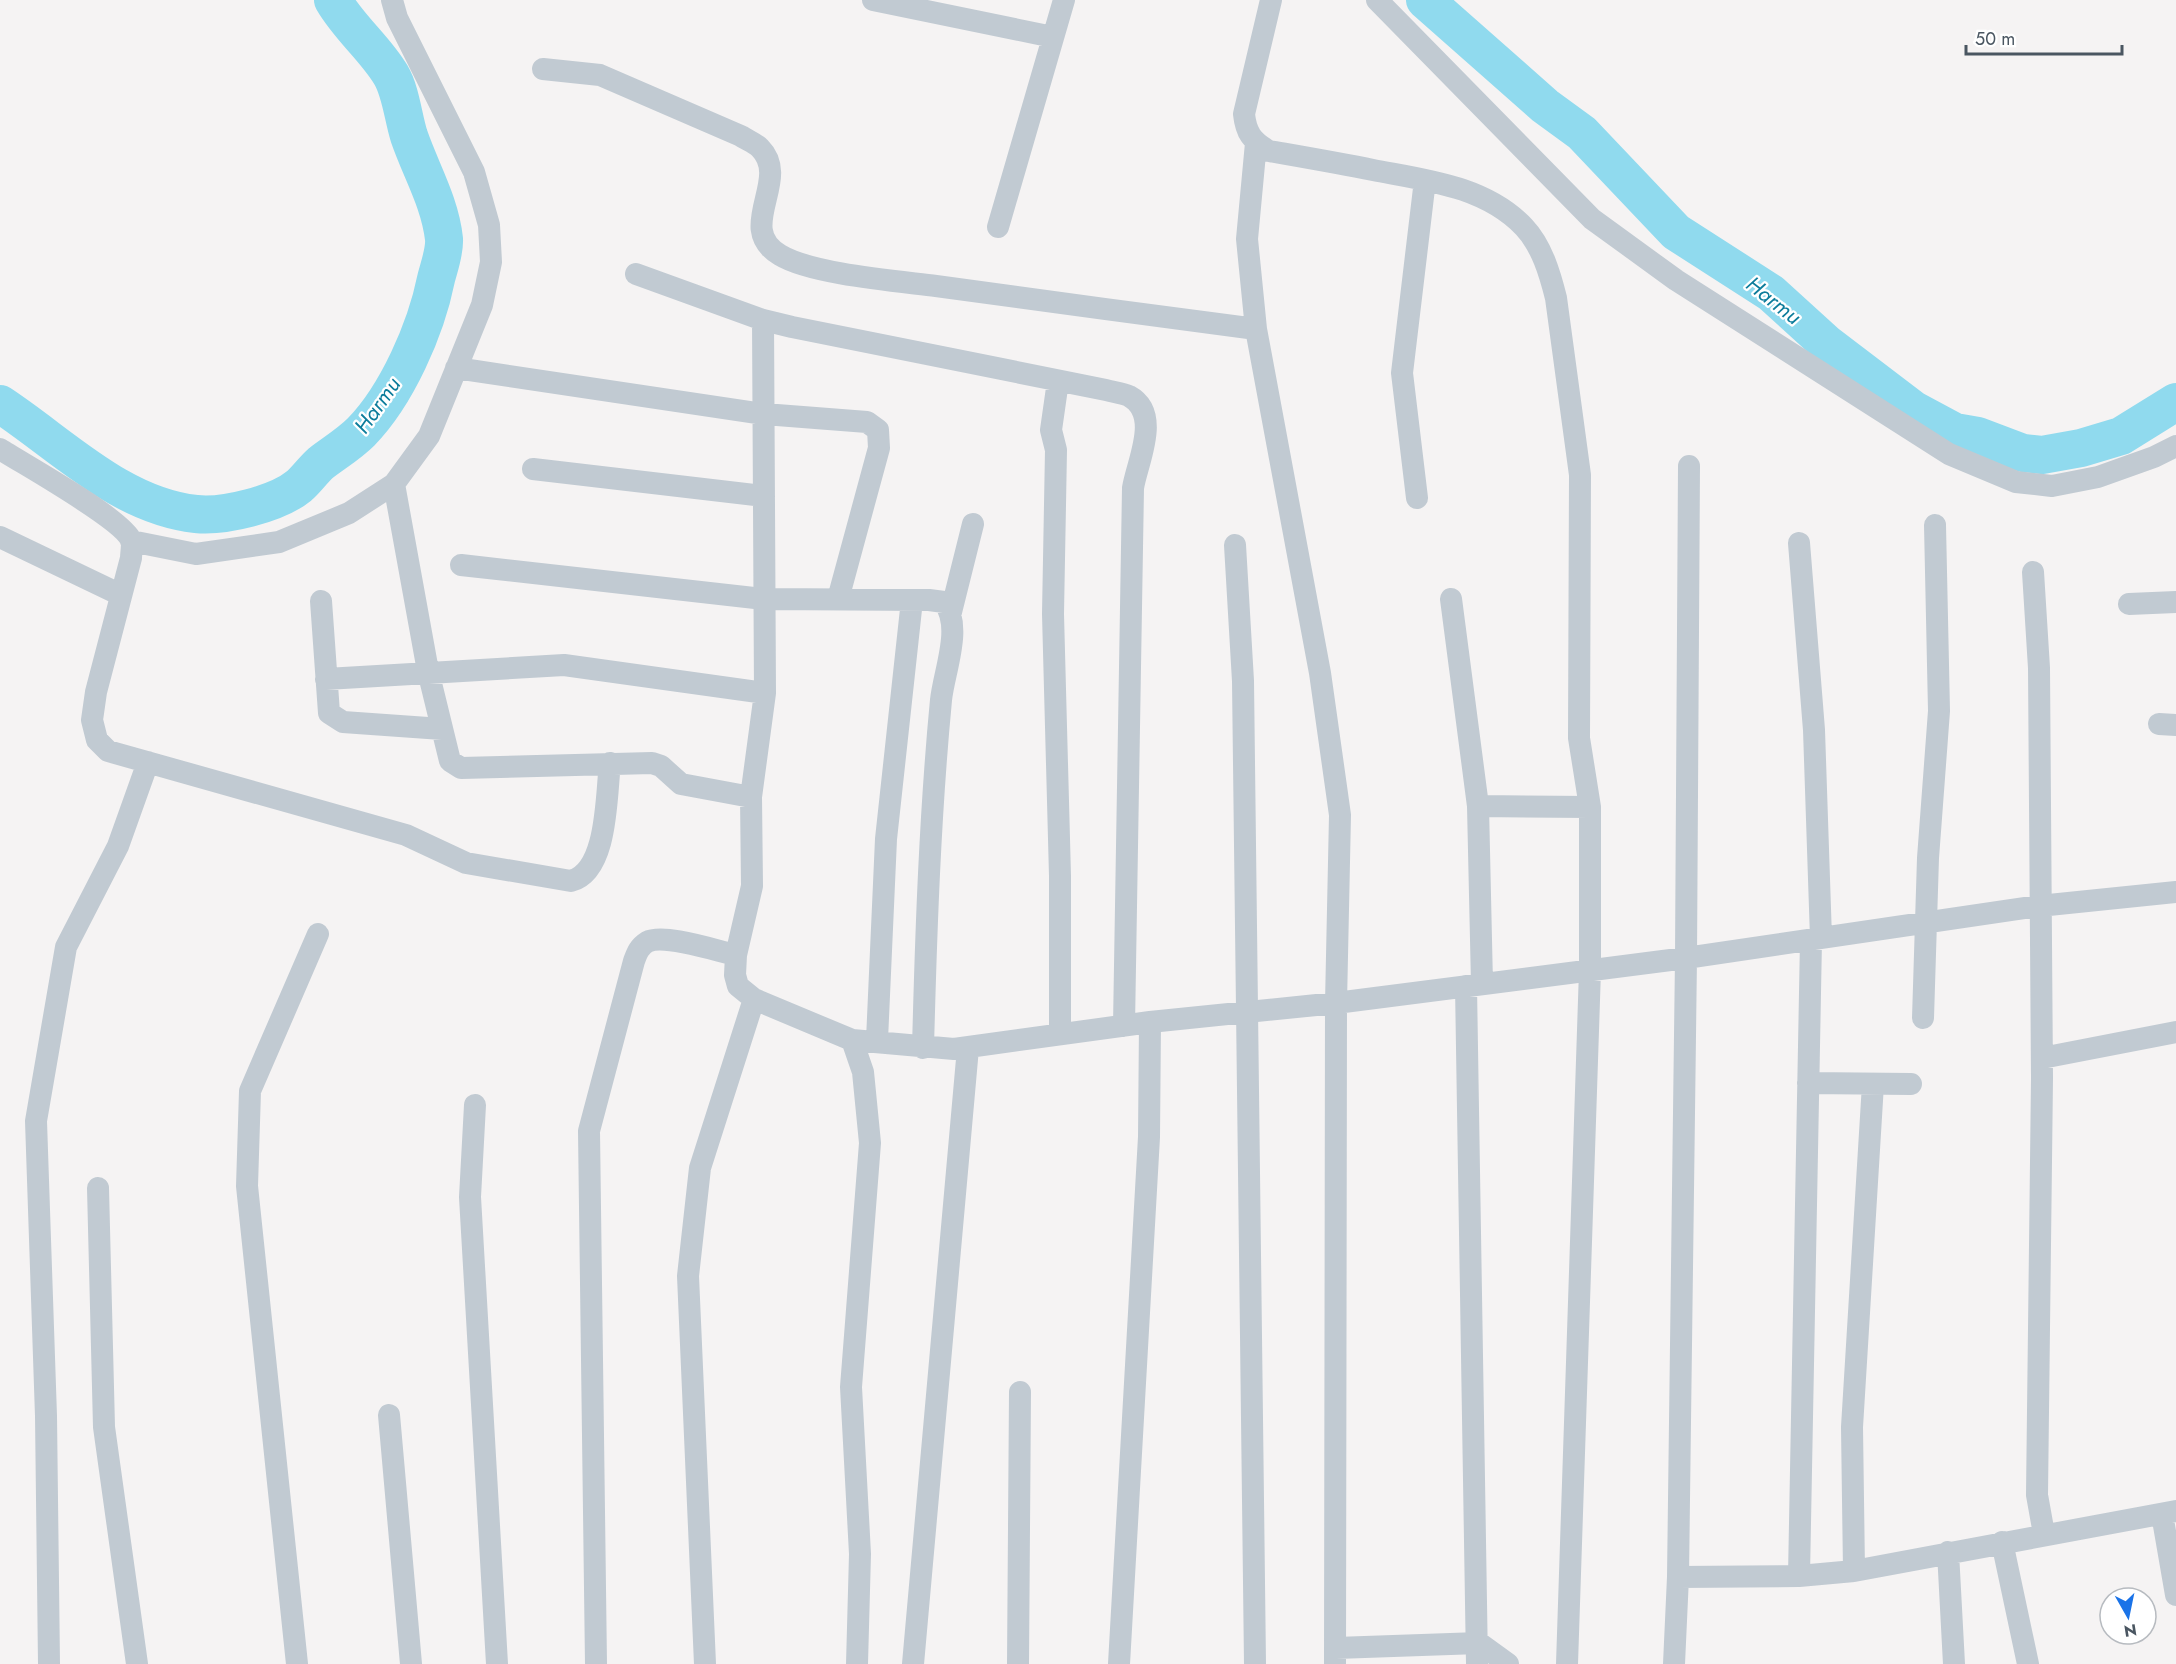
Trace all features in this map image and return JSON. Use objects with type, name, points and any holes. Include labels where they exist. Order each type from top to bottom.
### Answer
[{"type":"street","points":[[132,541],[196,554],[279,542],[349,513],[394,484],[429,436],[482,305],[491,262],[489,225],[474,172],[398,18],[392,0]]},
{"type":"street","points":[[873,0],[913,4],[1053,37]]},
{"type":"street","points":[[998,227],[1064,0]]},
{"type":"street","points":[[1271,0],[1244,114],[1246,130],[1256,143],[1269,151],[1452,184],[1493,203],[1524,227],[1538,248],[1550,274],[1556,298],[1580,475],[1579,738],[1590,807],[1590,970],[1567,1664]]},
{"type":"street","points":[[1377,0],[1592,219],[1676,280],[1949,454],[2016,482],[2052,486],[2098,477],[2154,458],[2176,446]]},
{"type":"street","points":[[543,69],[600,75],[741,136],[760,148],[769,161],[771,177],[759,229],[766,244],[780,255],[807,265],[882,279],[1256,329]]},
{"type":"street","points":[[1256,143],[1247,239],[1256,329],[1320,673],[1340,815],[1336,1003],[1336,1656],[1478,1654],[1508,1664]]},
{"type":"street","points":[[1417,498],[1402,373],[1425,180]]},
{"type":"street","points":[[636,274],[763,320],[1130,396],[1142,409],[1146,426],[1133,488],[1124,1026]]},
{"type":"street","points":[[763,320],[765,693],[752,797],[752,886],[736,955],[735,975],[738,986],[754,999],[852,1040],[877,1040],[923,1048],[968,1048],[1150,1022],[1336,1003],[1686,958],[2039,906],[2176,892]]},
{"type":"street","points":[[456,368],[764,414],[867,422],[878,430],[879,448],[838,599]]},
{"type":"street","points":[[1058,381],[1051,430],[1056,450],[1053,614],[1060,876],[1060,1034]]},
{"type":"street","points":[[0,449],[106,516],[124,530],[132,541],[131,558],[96,692],[92,720],[97,740],[108,750],[406,835],[466,863],[571,881],[583,878],[592,867],[600,846],[610,763]]},
{"type":"street","points":[[1674,1664],[1678,1577],[1686,958],[1689,466]]},
{"type":"street","points":[[533,469],[764,496]]},
{"type":"street","points":[[394,484],[428,671],[450,761],[461,768],[652,762],[661,766],[681,784],[752,797]]},
{"type":"street","points":[[923,1048],[925,954],[941,699],[952,627],[951,612],[972,524]]},
{"type":"street","points":[[1923,1018],[1928,922],[1928,858],[1939,711],[1935,525]]},
{"type":"street","points":[[0,537],[121,595]]},
{"type":"street","points":[[1799,543],[1814,730],[1816,939],[1808,1083],[1799,1576]]},
{"type":"street","points":[[1235,545],[1242,681],[1255,1664]]},
{"type":"street","points":[[461,565],[764,599],[944,602],[951,612]]},
{"type":"street","points":[[2033,572],[2038,668],[2042,1058],[2037,1495],[2043,1534]]},
{"type":"street","points":[[1450,599],[1478,806],[1474,985],[1478,1654]]},
{"type":"street","points":[[877,1040],[886,839],[912,600]]},
{"type":"street","points":[[321,601],[329,713],[335,719],[343,722],[442,729]]},
{"type":"street","points":[[2129,604],[2176,602]]},
{"type":"street","points":[[326,679],[428,671],[564,665],[765,693]]},
{"type":"street","points":[[49,1664],[45,1382],[36,1121],[66,947],[118,846],[148,762]]},
{"type":"street","points":[[1478,806],[1590,807]]},
{"type":"street","points":[[297,1664],[247,1186],[250,1091],[318,934]]},
{"type":"street","points":[[596,1664],[590,1131],[630,973],[639,948],[649,941],[668,940],[736,955]]},
{"type":"street","points":[[705,1664],[688,1276],[700,1168],[754,999]]},
{"type":"street","points":[[1119,1664],[1149,1137],[1150,1022]]},
{"type":"street","points":[[2042,1058],[2176,1032]]},
{"type":"street","points":[[852,1040],[862,1072],[870,1143],[851,1387],[860,1554],[856,1664]]},
{"type":"street","points":[[913,1664],[968,1048]]},
{"type":"street","points":[[1808,1083],[1911,1084]]},
{"type":"street","points":[[1854,1571],[1852,1427],[1873,1084]]},
{"type":"street","points":[[475,1105],[470,1197],[497,1664]]},
{"type":"street","points":[[98,1188],[104,1427],[137,1664]]},
{"type":"street","points":[[1018,1664],[1020,1392]]},
{"type":"street","points":[[389,1415],[411,1664]]},
{"type":"street","points":[[1678,1577],[1799,1576],[1854,1571],[2043,1534],[2169,1513],[2176,1595]]},
{"type":"street","points":[[2002,1542],[2028,1664]]},
{"type":"street","points":[[1948,1552],[1954,1664]]},
{"type":"waterway","name":"Harmu","points":[[0,404],[92,471],[117,486],[168,509],[196,514],[235,511],[278,498],[299,486],[321,463],[361,432],[374,417],[398,381],[417,340],[443,254],[444,239],[439,212],[409,136],[400,97],[391,75],[333,0]]},
{"type":"waterway","name":"Harmu","points":[[1425,0],[1545,106],[1582,133],[1676,232],[1771,293],[1826,343],[1914,410],[1955,432],[1978,436],[2023,453],[2042,455],[2081,448],[2121,436],[2176,402]]}]
